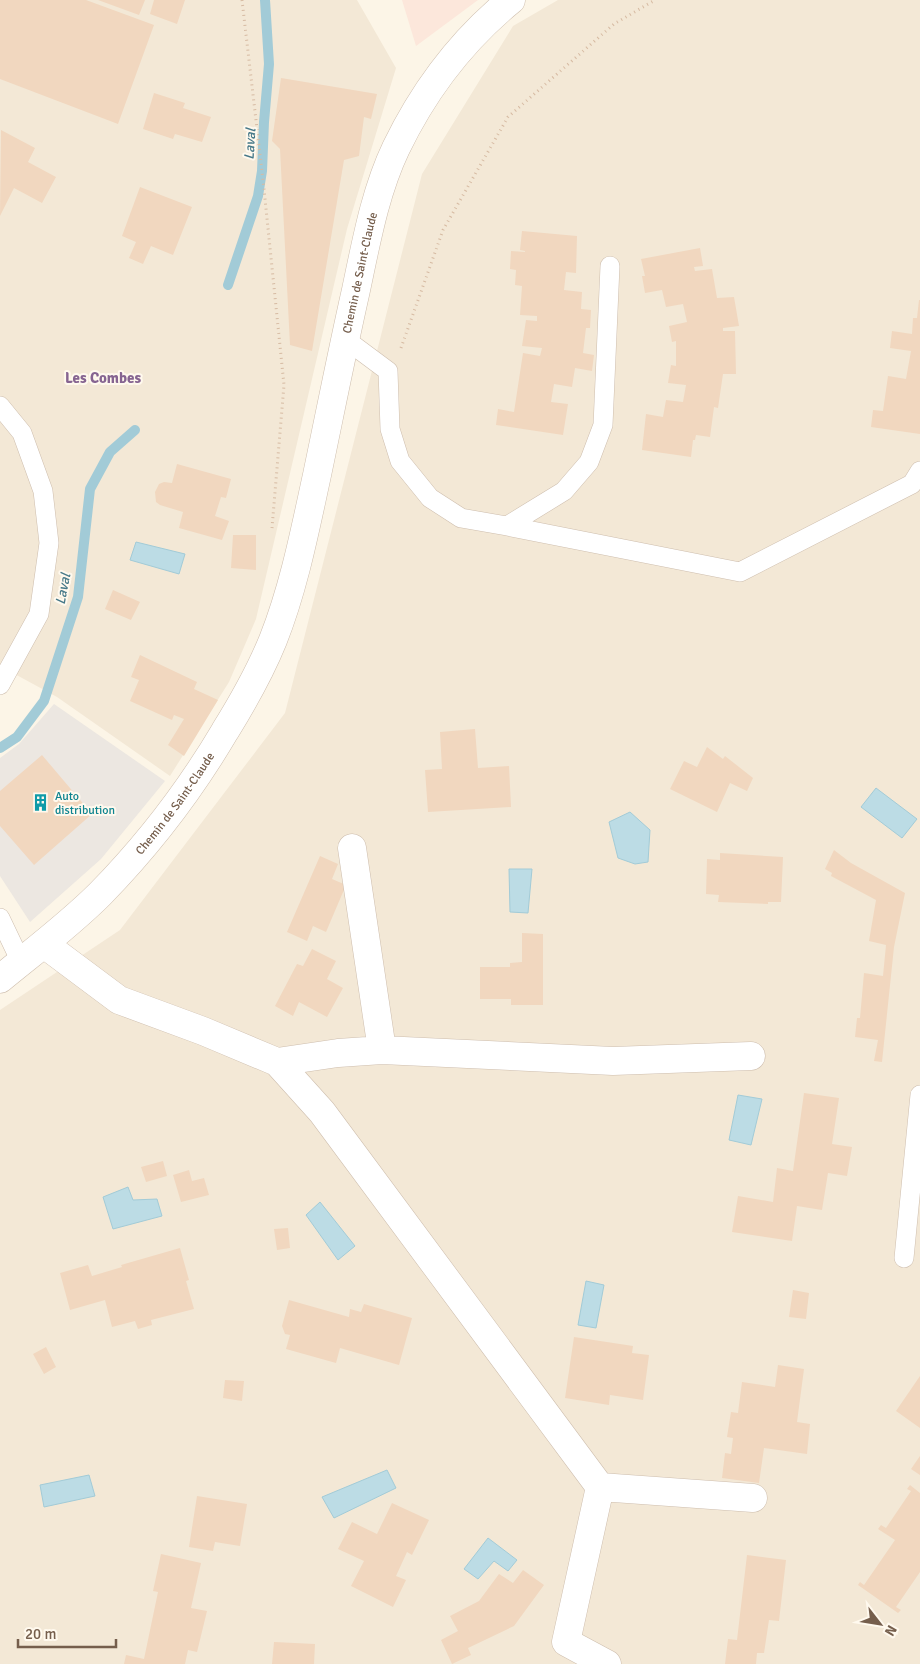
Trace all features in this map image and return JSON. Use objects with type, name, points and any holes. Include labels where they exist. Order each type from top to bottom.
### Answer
[{"type":"street","name":"Chemin de Saint-Claude","points":[[0,979],[44,944],[100,894],[160,828],[200,773],[244,699],[273,641],[291,586],[306,527],[367,236],[382,185],[396,148],[442,70],[482,25],[511,0]]},
{"type":"street","points":[[352,848],[382,1050]]},
{"type":"street","points":[[44,944],[120,1000],[203,1031],[277,1062],[322,1112],[600,1487],[566,1642],[607,1664]]},
{"type":"street","points":[[277,1062],[338,1053],[382,1050],[613,1061],[751,1056]]},
{"type":"street","points":[[600,1487],[753,1498]]},
{"type":"lane","points":[[507,526],[564,491],[589,462],[603,426],[610,266]]},
{"type":"lane","points":[[345,339],[388,371],[390,429],[400,461],[430,498],[461,518],[740,572],[917,481]]},
{"type":"lane","points":[[0,406],[22,432],[43,491],[50,543],[39,614],[0,684]]},
{"type":"lane","points":[[0,918],[21,962]]},
{"type":"lane","points":[[904,1258],[920,1095]]},
{"type":"path","points":[[242,0],[284,385],[271,533]]},
{"type":"path","points":[[388,371],[402,346],[443,230],[508,117],[614,24],[655,0]]},
{"type":"shaded area","points":[[0,0],[357,0],[396,68],[347,229],[256,619],[229,682],[170,776],[57,697],[0,666]]},
{"type":"shaded area","points":[[402,0],[478,0],[416,46]]},
{"type":"shaded area","points":[[558,0],[920,0],[920,1664],[0,1664],[0,1010],[120,930],[285,713],[422,174],[513,26]]},
{"type":"shaded area","points":[[54,704],[165,781],[101,859],[30,922],[0,876],[0,758],[19,744]]},
{"type":"water","points":[[136,542],[185,554],[179,574],[130,560]]},
{"type":"water","points":[[876,788],[917,819],[902,838],[861,807]]},
{"type":"water","points":[[630,812],[650,830],[648,862],[635,864],[618,858],[609,822]]},
{"type":"water","points":[[509,869],[532,869],[528,913],[510,912]]},
{"type":"water","points":[[738,1095],[762,1099],[751,1145],[729,1140]]},
{"type":"water","points":[[128,1187],[133,1200],[157,1199],[162,1216],[113,1229],[103,1197]]},
{"type":"water","points":[[320,1202],[355,1246],[338,1260],[306,1215]]},
{"type":"water","points":[[586,1281],[604,1285],[596,1328],[578,1325]]},
{"type":"water","points":[[387,1470],[396,1488],[334,1518],[322,1497]]},
{"type":"water","points":[[89,1475],[95,1496],[44,1507],[40,1485]]},
{"type":"water","points":[[488,1538],[517,1560],[508,1571],[494,1561],[478,1579],[464,1569]]},
{"type":"building","points":[[0,0],[86,0],[154,25],[118,124],[0,79]]},
{"type":"building","points":[[98,0],[145,0],[139,15]]},
{"type":"building","points":[[154,0],[185,0],[177,24],[150,14]]},
{"type":"building","points":[[281,78],[377,94],[371,119],[364,117],[359,156],[344,160],[312,351],[290,345],[280,149],[272,141]]},
{"type":"building","points":[[154,93],[185,103],[183,108],[211,117],[202,142],[175,134],[173,139],[143,129]]},
{"type":"building","points":[[1,130],[35,148],[28,162],[56,177],[42,203],[14,188],[0,216]]},
{"type":"building","points":[[140,187],[192,207],[173,255],[151,246],[143,264],[129,258],[136,242],[122,236]]},
{"type":"building","points":[[522,231],[577,236],[576,273],[566,272],[564,290],[582,292],[581,309],[591,310],[590,328],[586,328],[583,353],[594,355],[592,371],[575,368],[572,387],[554,384],[551,402],[568,404],[563,435],[496,425],[498,409],[514,412],[523,353],[540,356],[542,348],[522,346],[526,320],[537,321],[537,316],[520,315],[522,286],[515,285],[516,270],[510,269],[511,251],[525,252],[520,250]]},
{"type":"building","points":[[700,248],[703,266],[694,267],[695,271],[712,269],[717,298],[734,297],[739,326],[723,328],[723,331],[735,331],[736,374],[723,374],[718,408],[714,407],[710,437],[696,435],[695,440],[693,440],[691,457],[642,450],[646,414],[663,417],[666,400],[683,402],[686,385],[668,383],[671,365],[676,366],[676,341],[672,342],[669,326],[687,322],[683,304],[666,307],[662,290],[645,293],[642,276],[645,276],[641,259]]},
{"type":"building","points":[[919,300],[920,434],[871,427],[873,410],[883,411],[888,376],[906,379],[911,351],[890,348],[892,331],[912,334],[913,318],[917,318]]},
{"type":"building","points":[[177,464],[231,479],[226,498],[221,497],[215,516],[229,521],[222,540],[179,528],[183,512],[156,502],[155,492],[159,484],[164,482],[172,483]]},
{"type":"building","points":[[233,535],[256,535],[256,570],[231,568]]},
{"type":"building","points":[[113,590],[140,602],[131,620],[105,609]]},
{"type":"building","points":[[140,655],[197,682],[194,689],[218,700],[184,756],[168,745],[184,719],[174,715],[172,720],[130,701],[139,680],[131,677]]},
{"type":"building","points":[[475,729],[478,768],[509,766],[511,807],[428,812],[425,770],[442,769],[440,732]]},
{"type":"building","points":[[707,747],[723,759],[725,756],[753,778],[747,791],[730,783],[717,812],[670,789],[684,761],[697,767]]},
{"type":"building","name":"Auto distribution","points":[[42,755],[92,814],[34,865],[0,826],[0,791]]},
{"type":"building","points":[[834,850],[851,863],[905,893],[894,947],[882,1062],[874,1061],[878,1040],[855,1037],[857,1018],[860,1018],[864,973],[883,976],[886,945],[869,941],[876,900],[831,876],[832,873],[825,869]]},
{"type":"building","points":[[720,853],[783,857],[781,902],[768,902],[768,904],[718,902],[719,895],[706,894],[707,859],[720,860]]},
{"type":"building","points":[[320,856],[338,864],[332,879],[346,885],[326,932],[313,926],[307,941],[287,932]]},
{"type":"building","points":[[522,933],[543,934],[543,1005],[511,1005],[511,999],[480,999],[480,967],[510,967],[510,963],[522,962]]},
{"type":"building","points":[[312,949],[336,961],[327,979],[343,988],[327,1017],[299,1002],[293,1016],[275,1006],[297,964],[303,966]]},
{"type":"building","points":[[804,1093],[839,1098],[832,1144],[852,1147],[847,1176],[828,1173],[822,1210],[797,1206],[792,1241],[732,1232],[738,1196],[773,1202],[777,1168],[793,1171]]},
{"type":"building","points":[[163,1161],[167,1176],[146,1182],[141,1167]]},
{"type":"building","points":[[189,1170],[192,1181],[204,1178],[209,1195],[181,1202],[173,1175]]},
{"type":"building","points":[[288,1228],[290,1248],[277,1250],[274,1229]]},
{"type":"building","points":[[180,1248],[189,1280],[186,1281],[194,1309],[151,1320],[152,1325],[138,1329],[135,1321],[112,1327],[105,1300],[70,1310],[60,1273],[88,1265],[92,1276],[122,1267],[121,1265]]},
{"type":"building","points":[[793,1290],[809,1293],[806,1319],[789,1317]]},
{"type":"building","points":[[289,1300],[349,1317],[350,1309],[361,1312],[364,1304],[412,1318],[399,1365],[340,1348],[336,1363],[286,1349],[290,1335],[285,1334],[282,1326]]},
{"type":"building","points":[[574,1337],[633,1346],[632,1353],[649,1355],[643,1400],[610,1395],[609,1405],[565,1398]]},
{"type":"building","points":[[46,1347],[56,1367],[44,1374],[33,1354]]},
{"type":"building","points":[[778,1365],[804,1369],[797,1422],[810,1424],[807,1454],[764,1448],[759,1483],[722,1478],[725,1453],[731,1454],[733,1438],[727,1437],[731,1412],[738,1413],[742,1382],[775,1387]]},
{"type":"building","points":[[920,1376],[920,1428],[896,1411]]},
{"type":"building","points":[[225,1380],[244,1381],[242,1401],[223,1398]]},
{"type":"building","points":[[920,1456],[920,1475],[911,1469]]},
{"type":"building","points":[[910,1485],[920,1493],[920,1572],[896,1607],[901,1610],[898,1613],[858,1585],[860,1582],[864,1585],[895,1540],[878,1529],[881,1525],[886,1528],[911,1491],[907,1489]]},
{"type":"building","points":[[197,1496],[247,1504],[240,1546],[215,1542],[213,1551],[189,1547]]},
{"type":"building","points":[[392,1503],[429,1520],[412,1555],[407,1552],[396,1576],[406,1580],[393,1607],[351,1586],[364,1561],[338,1549],[352,1522],[377,1534]]},
{"type":"building","points":[[161,1554],[201,1563],[191,1608],[207,1611],[197,1652],[188,1650],[185,1664],[124,1664],[126,1655],[144,1659],[158,1592],[153,1591]]},
{"type":"building","points":[[747,1555],[786,1560],[779,1621],[769,1620],[764,1653],[757,1653],[756,1664],[725,1664],[728,1639],[737,1640]]},
{"type":"building","points":[[523,1570],[544,1585],[514,1626],[468,1648],[471,1655],[452,1664],[441,1640],[458,1631],[450,1616],[479,1601],[499,1574],[513,1583]]},
{"type":"building","points":[[274,1642],[315,1644],[314,1664],[272,1664]]},
{"type":"waterway","name":"Laval","points":[[228,285],[258,196],[262,171],[269,64],[265,0]]},
{"type":"waterway","name":"Laval","points":[[0,748],[17,737],[44,701],[78,597],[90,489],[110,452],[135,430]]},
{"type":"place","name":"Auto distribution","points":[[41,803]]},
{"type":"district","name":"Les Combes","points":[[103,378]]}]
